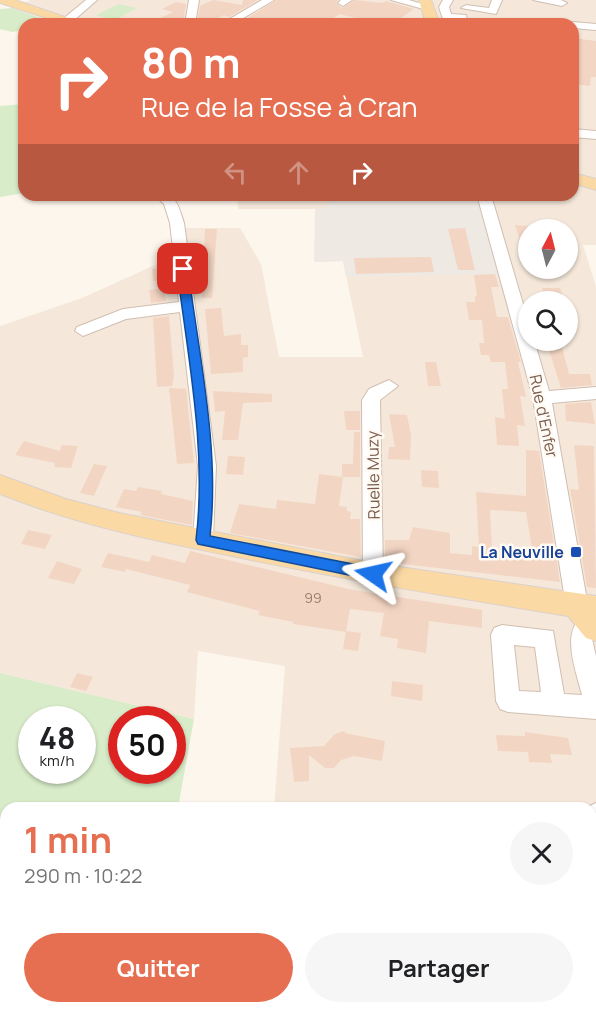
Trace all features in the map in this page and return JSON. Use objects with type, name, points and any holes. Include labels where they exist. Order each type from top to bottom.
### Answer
[{"type":"main road","points":[[2,0],[60,18]]},
{"type":"main road","points":[[579,180],[596,185]]},
{"type":"main road","points":[[0,484],[62,508],[203,540],[590,616]]},
{"type":"street","points":[[76,18],[92,0]]},
{"type":"street","points":[[191,18],[195,0]]},
{"type":"street","points":[[241,18],[269,0]]},
{"type":"street","points":[[396,0],[426,4]]},
{"type":"street","points":[[493,12],[497,0]]},
{"type":"street","points":[[538,0],[562,3]]},
{"type":"street","points":[[446,3],[447,17],[483,18]]},
{"type":"street","points":[[455,18],[493,12],[518,18]]},
{"type":"street","points":[[579,26],[596,27]]},
{"type":"street","points":[[579,128],[596,129]]},
{"type":"street","points":[[579,134],[596,135]]},
{"type":"street","points":[[169,201],[177,223],[207,466],[207,501],[203,540]]},
{"type":"street","name":"Rue d'Enfer","points":[[486,201],[543,398],[590,616]]},
{"type":"street","points":[[83,331],[123,314],[187,306]]},
{"type":"street","name":"Ruelle Muzy","points":[[373,574],[371,400],[375,393],[389,386]]},
{"type":"street","points":[[543,398],[596,393]]},
{"type":"street","points":[[554,704],[596,708],[581,639],[590,616]]},
{"type":"shaded area","points":[[30,0],[596,0],[596,245],[583,245],[596,286],[596,802],[274,802],[285,666],[198,651],[194,719],[186,717],[186,706],[139,706],[0,673],[0,326],[82,298],[175,256],[175,228],[240,228],[261,264],[279,357],[363,357],[343,261],[314,262],[315,209],[238,209],[237,201],[579,201],[579,18],[74,18],[24,4]]},
{"type":"shaded area","points":[[330,201],[480,201],[500,274],[346,277],[343,261],[314,262],[316,209],[327,207]]},
{"type":"green space","points":[[119,4],[137,8],[119,18],[96,15]]},
{"type":"green space","points":[[12,8],[41,18],[18,18],[18,31],[12,32],[0,29],[0,9]]},
{"type":"green space","points":[[18,104],[18,194],[0,197],[0,106]]},
{"type":"green space","points":[[0,673],[139,706],[108,706],[108,784],[182,784],[179,802],[0,802]]},
{"type":"green space","points":[[186,717],[194,719],[186,764]]},
{"type":"building","points":[[213,0],[242,5],[243,0],[258,0],[229,17],[224,15],[219,18],[198,18],[200,6]]},
{"type":"building","points":[[276,0],[338,0],[336,3],[342,8],[354,0],[383,3],[386,1],[414,9],[401,18],[355,18],[340,14],[334,18],[248,18]]},
{"type":"building","points":[[176,2],[186,4],[184,18],[160,18],[173,12],[162,9]]},
{"type":"building","points":[[579,39],[596,41],[596,77],[591,77],[590,86],[579,85]]},
{"type":"building","points":[[465,228],[475,270],[458,270],[448,229]]},
{"type":"building","points":[[205,229],[217,229],[212,298],[202,298]]},
{"type":"building","points":[[431,257],[434,272],[356,274],[354,258]]},
{"type":"building","points":[[166,267],[167,279],[153,281],[152,269]]},
{"type":"building","points":[[495,274],[499,287],[491,287],[497,317],[508,317],[521,362],[518,362],[526,397],[520,396],[525,426],[517,425],[519,446],[497,445],[495,417],[505,419],[502,389],[508,389],[505,362],[491,362],[489,355],[481,355],[479,343],[484,343],[482,320],[469,320],[466,302],[475,302],[475,296],[477,296],[474,275]]},
{"type":"building","points":[[163,288],[166,301],[151,303],[149,290]]},
{"type":"building","points":[[542,288],[560,288],[561,291],[543,291]]},
{"type":"building","points":[[221,308],[224,336],[241,334],[241,345],[248,345],[248,357],[243,358],[243,372],[211,374],[205,309]]},
{"type":"building","points":[[169,316],[174,376],[172,386],[157,387],[153,318]]},
{"type":"building","points":[[549,351],[563,351],[569,374],[590,374],[592,385],[561,388]]},
{"type":"building","points":[[425,362],[436,362],[441,386],[428,386]]},
{"type":"building","points":[[169,388],[186,389],[194,463],[177,464]]},
{"type":"building","points":[[213,391],[272,394],[272,402],[243,403],[238,440],[222,440],[225,411],[215,412]]},
{"type":"building","points":[[591,402],[595,424],[566,421],[565,404]]},
{"type":"building","points":[[344,411],[360,411],[360,430],[346,430]]},
{"type":"building","points":[[389,414],[407,415],[411,435],[410,460],[388,459],[389,447],[395,447]]},
{"type":"building","points":[[354,432],[360,432],[360,477],[342,477],[342,464],[353,464]]},
{"type":"building","points":[[24,441],[60,451],[62,445],[78,446],[71,468],[54,467],[55,463],[15,455]]},
{"type":"building","points":[[574,445],[594,446],[596,588],[587,587],[570,489],[579,490]]},
{"type":"building","points":[[526,450],[539,451],[560,582],[385,562],[385,540],[409,540],[413,527],[450,533],[450,553],[472,555],[472,546],[479,547],[476,492],[526,496]],"holes":[[[490,510],[526,512],[532,549],[518,548],[518,553],[492,551]]]},
{"type":"building","points":[[228,456],[245,457],[243,475],[226,474]]},
{"type":"building","points":[[94,464],[107,466],[94,496],[80,493]]},
{"type":"building","points":[[421,470],[438,471],[439,488],[422,487]]},
{"type":"building","points":[[319,474],[343,477],[339,506],[347,507],[347,511],[351,512],[350,519],[360,519],[361,557],[230,533],[239,504],[276,509],[277,500],[315,504]]},
{"type":"building","points":[[138,487],[162,491],[161,494],[193,501],[192,525],[140,515],[142,512],[116,507],[124,489],[136,491]]},
{"type":"building","points":[[28,530],[52,535],[45,549],[21,544]]},
{"type":"building","points":[[190,551],[353,590],[482,610],[482,628],[429,621],[426,653],[397,648],[398,639],[380,636],[384,613],[350,609],[346,632],[293,624],[293,622],[258,615],[260,611],[187,592],[190,585],[126,569],[125,572],[101,567],[108,553],[149,562],[152,555],[185,563]]},
{"type":"building","points":[[57,561],[82,569],[74,584],[48,578]]},
{"type":"building","points":[[346,631],[361,633],[358,651],[343,649]]},
{"type":"building","points":[[77,673],[93,677],[86,691],[70,687]]},
{"type":"building","points":[[392,681],[423,685],[422,701],[391,696]]},
{"type":"building","points":[[344,731],[385,741],[382,761],[354,756],[341,760],[334,768],[325,768],[309,755],[309,781],[294,782],[290,748],[324,746],[335,734]]},
{"type":"building","points":[[525,732],[568,738],[572,755],[550,754],[552,763],[529,762],[528,752],[498,751],[496,735],[525,736]]},
{"type":"place","name":"La Neuville","points":[[576,552]]},
{"type":"route","points":[[183,269],[207,466],[208,484],[203,540],[373,574]]}]
